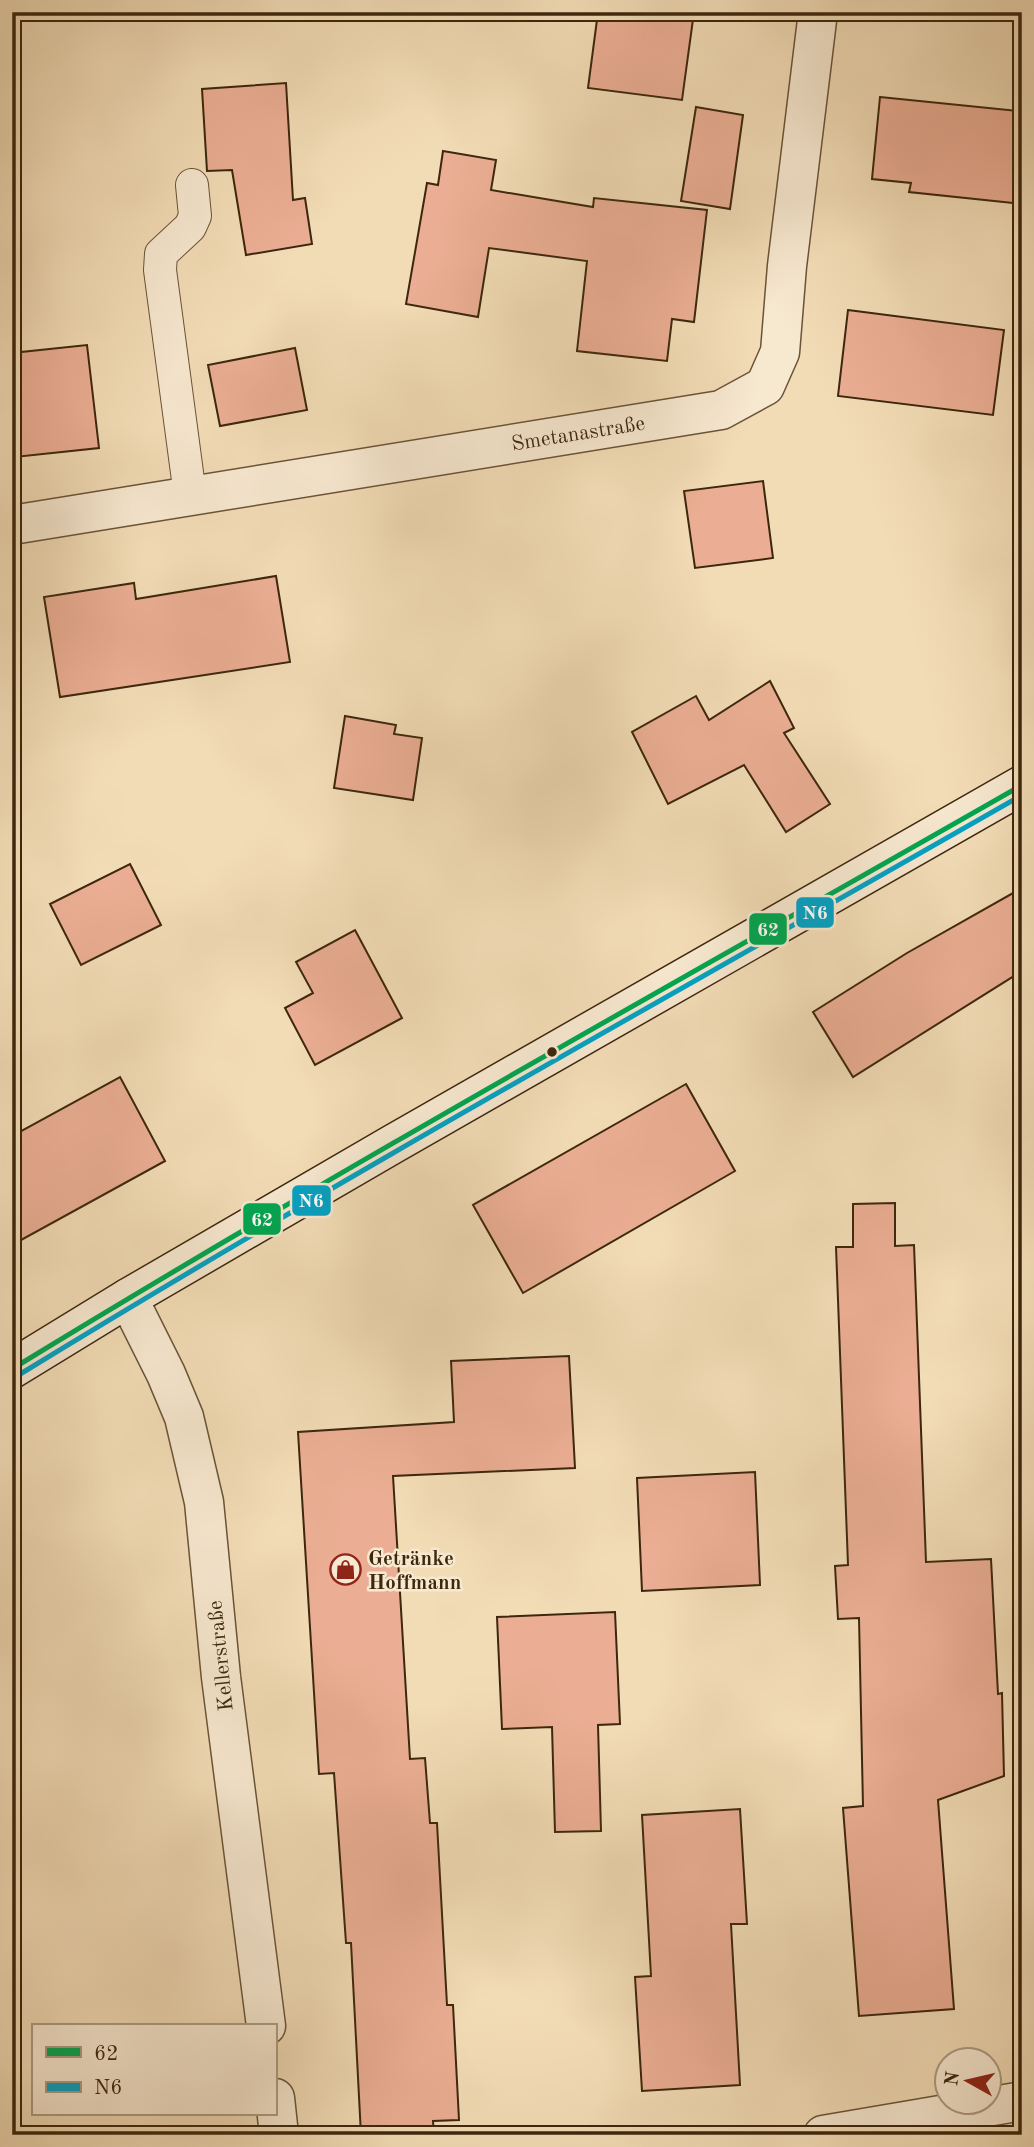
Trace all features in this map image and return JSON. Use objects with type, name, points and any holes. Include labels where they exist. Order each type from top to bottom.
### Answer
[{"type":"street","name":"Smetanastraße","points":[[12,525],[720,410],[765,386],[780,352],[787,266],[818,12]]},
{"type":"street","points":[[12,1369],[128,1298],[1022,785]]},
{"type":"street","name":"Kellerstraße","points":[[128,1298],[166,1374],[184,1418],[204,1502],[221,1676],[265,2024]]},
{"type":"street","points":[[823,2135],[1022,2101]]},
{"type":"street","points":[[276,2107],[279,2135]]},
{"type":"lane","points":[[190,495],[160,270],[161,254],[190,227],[195,216],[192,185]]},
{"type":"building","points":[[598,12],[694,12],[682,100],[588,88]]},
{"type":"building","points":[[286,83],[293,200],[305,198],[312,244],[246,255],[232,170],[207,171],[202,89]]},
{"type":"building","points":[[880,97],[1019,111],[1018,126],[1022,126],[1022,204],[909,192],[911,183],[872,179]]},
{"type":"building","points":[[696,107],[743,115],[730,209],[681,201]]},
{"type":"building","points":[[443,151],[496,160],[491,190],[593,207],[594,198],[707,210],[694,322],[672,319],[667,361],[577,351],[587,261],[489,248],[478,317],[406,304],[427,183],[438,185]]},
{"type":"building","points":[[848,310],[1004,330],[993,415],[838,396]]},
{"type":"building","points":[[87,345],[99,448],[15,457],[12,353]]},
{"type":"building","points":[[295,348],[307,410],[220,426],[208,365]]},
{"type":"building","points":[[763,481],[773,558],[695,568],[684,491]]},
{"type":"building","points":[[276,576],[290,662],[60,697],[44,597],[134,583],[136,599]]},
{"type":"building","points":[[770,681],[794,728],[784,733],[830,804],[786,832],[744,765],[668,804],[632,732],[696,696],[709,720]]},
{"type":"building","points":[[345,716],[396,725],[394,734],[422,738],[413,800],[334,788]]},
{"type":"building","points":[[130,864],[161,925],[81,965],[50,904]]},
{"type":"building","points":[[1022,888],[1022,971],[853,1077],[813,1012],[907,953]]},
{"type":"building","points":[[355,930],[402,1018],[315,1065],[285,1008],[313,993],[296,962]]},
{"type":"building","points":[[120,1077],[165,1161],[12,1245],[12,1136]]},
{"type":"building","points":[[686,1084],[735,1171],[523,1293],[473,1205]]},
{"type":"building","points":[[895,1203],[895,1246],[914,1245],[926,1562],[991,1559],[998,1694],[1002,1693],[1004,1776],[938,1800],[954,2009],[859,2016],[843,1808],[863,1806],[859,1618],[838,1619],[835,1566],[848,1565],[836,1247],[853,1247],[853,1204]]},
{"type":"building","points":[[569,1356],[575,1468],[393,1476],[410,1759],[425,1758],[430,1823],[437,1823],[447,2005],[453,2005],[459,2120],[433,2121],[434,2135],[361,2135],[351,1943],[346,1943],[334,1773],[319,1774],[298,1432],[454,1422],[451,1361]]},
{"type":"building","points":[[755,1472],[760,1585],[642,1591],[637,1478]]},
{"type":"building","points":[[615,1612],[620,1724],[598,1725],[601,1831],[555,1832],[552,1727],[502,1729],[497,1617]]},
{"type":"building","points":[[740,1809],[747,1924],[731,1924],[740,2085],[642,2091],[635,1977],[651,1976],[642,1815]]},
{"type":"transit line","name":"62","points":[[12,1369],[388,1146],[1022,785]]},
{"type":"transit line","name":"N6","points":[[17,1376],[391,1154],[1022,795]]},
{"type":"place","name":"Getränke Hoffmann","points":[[345,1570]]}]
